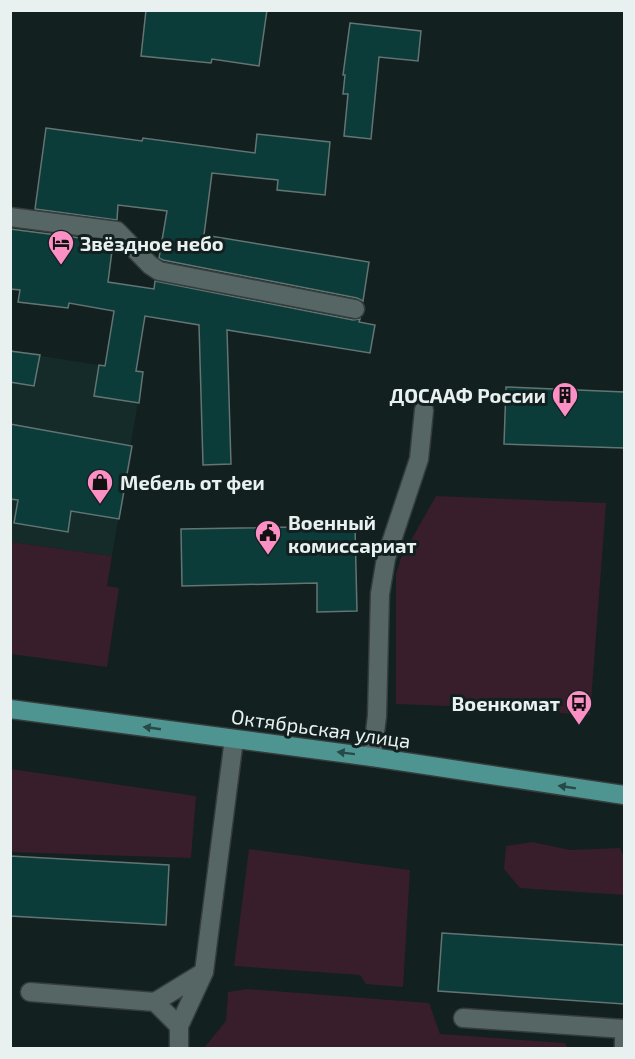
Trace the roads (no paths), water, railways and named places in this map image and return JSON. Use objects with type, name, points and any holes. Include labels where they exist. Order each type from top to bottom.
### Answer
[{"type":"main road","name":"Октябрьская улица","points":[[10,709],[372,757],[624,795]]},
{"type":"lane","points":[[10,217],[117,231],[150,265],[159,271],[355,309]]},
{"type":"lane","points":[[372,757],[377,716],[380,594],[386,558],[419,459],[423,410]]},
{"type":"lane","points":[[179,1048],[179,1026],[204,972],[234,739]]},
{"type":"lane","points":[[30,992],[155,1002],[204,972]]},
{"type":"lane","points":[[155,1002],[179,1026]]},
{"type":"lane","points":[[463,1018],[624,1029]]},
{"type":"lane","points":[[624,1039],[624,1048]]},
{"type":"place","name":"Звёздное небо","points":[[61,266]]},
{"type":"place","name":"ДОСААФ России","points":[[565,418]]},
{"type":"place","name":"Мебель от феи","points":[[100,505]]},
{"type":"place","name":"Военный комиссариат","points":[[268,556]]},
{"type":"place","name":"Военкомат","points":[[579,726]]}]
